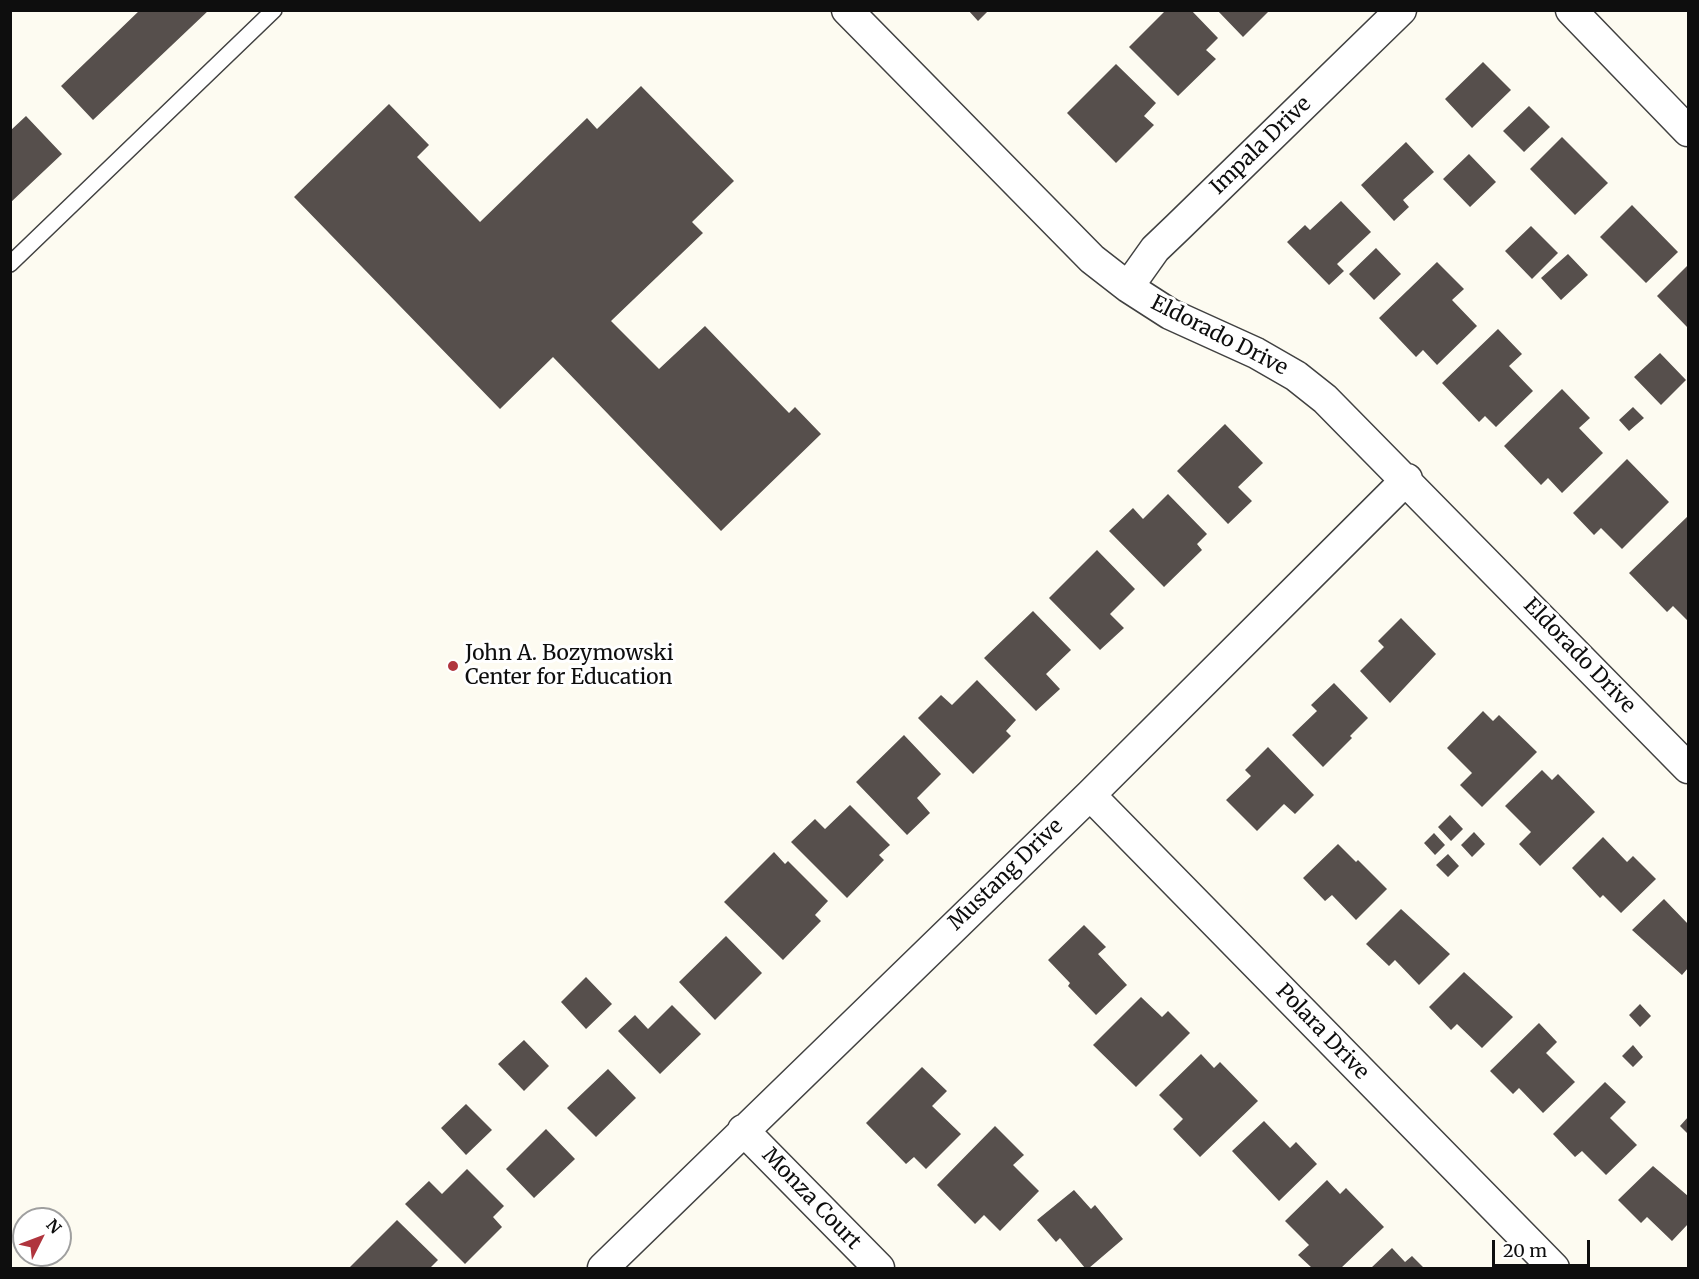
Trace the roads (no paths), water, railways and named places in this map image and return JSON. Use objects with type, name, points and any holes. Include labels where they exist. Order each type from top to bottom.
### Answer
[{"type":"street","name":"Eldorado Drive","points":[[847,10],[1076,243],[1128,287],[1170,314],[1256,353],[1296,376],[1325,399],[1407,479],[1689,768]]},
{"type":"street","name":"Impala Drive","points":[[1128,287],[1149,257],[1178,226],[1401,10]]},
{"type":"street","points":[[1571,10],[1689,131]]},
{"type":"street","name":"Mustang Drive","points":[[603,1269],[743,1130],[1090,795],[1407,479]]},
{"type":"street","name":"Polara Drive","points":[[1090,795],[1554,1269]]},
{"type":"street","name":"Monza Court","points":[[743,1130],[879,1269]]},
{"type":"lane","points":[[10,264],[274,10]]},
{"type":"place","name":"John A. Bozymowski Center for Education","points":[[453,666]]}]
